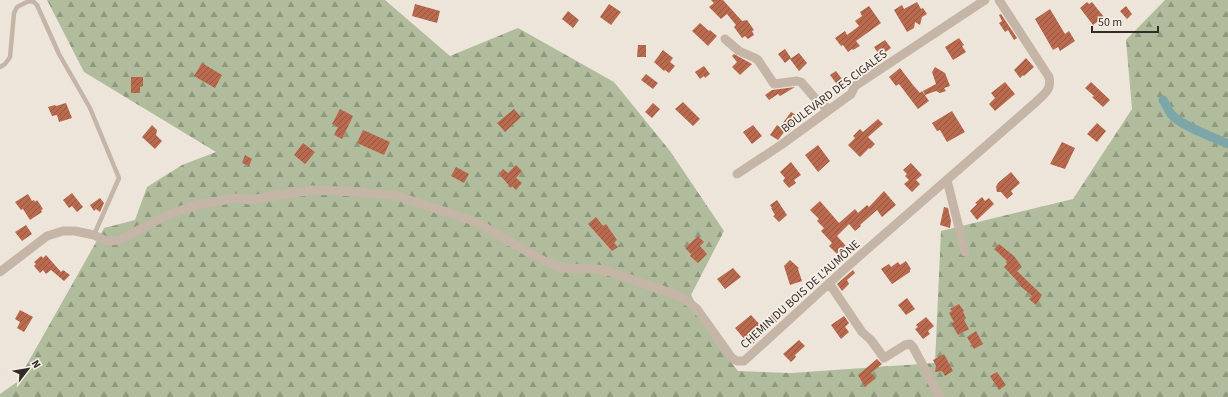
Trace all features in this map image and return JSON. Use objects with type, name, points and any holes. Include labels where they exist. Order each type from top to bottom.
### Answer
[{"type":"street","name":"BOULEVARD DES CIGALES","points":[[737,174],[781,145],[851,94],[855,86],[984,0]]},
{"type":"street","name":"CHEMIN DU BOIS DE L'AUMÔNE","points":[[0,272],[47,236],[63,231],[75,231],[94,235],[106,241],[120,240],[165,216],[196,205],[235,198],[250,200],[312,190],[394,195],[474,221],[544,260],[563,268],[608,271],[679,296],[697,309],[732,358],[744,361],[829,283],[1048,90],[1050,83],[1048,77],[999,0]]},
{"type":"street","points":[[725,39],[739,51],[755,58],[774,84],[797,81],[800,82],[820,104],[830,109]]},
{"type":"street","points":[[947,180],[965,252]]},
{"type":"street","points":[[829,283],[862,332],[871,340],[884,358],[905,345],[910,344],[913,347],[940,397]]},
{"type":"lane","points":[[0,67],[5,64],[10,57],[14,13],[17,6],[29,1],[34,2],[47,24],[59,54],[90,108],[119,178],[94,235]]},
{"type":"green space","points":[[47,0],[385,0],[450,56],[518,28],[614,82],[670,151],[724,231],[691,295],[716,343],[738,371],[791,373],[935,363],[941,231],[1073,199],[1132,109],[1126,40],[1165,0],[1228,0],[1228,397],[0,397],[0,394],[17,382],[104,228],[135,220],[147,187],[182,165],[216,152],[84,72]]},
{"type":"building","points":[[711,0],[723,0],[742,21],[747,20],[754,30],[752,31],[754,35],[748,39],[745,36],[742,38],[734,27],[736,25],[727,14],[721,19],[709,7],[714,3]]},
{"type":"building","points":[[917,2],[921,9],[923,8],[927,14],[922,17],[920,25],[915,22],[914,28],[907,32],[894,10],[902,5],[904,9]]},
{"type":"building","points":[[1087,2],[1089,4],[1092,2],[1104,17],[1093,25],[1080,8]]},
{"type":"building","points":[[415,4],[440,11],[437,23],[412,16]]},
{"type":"building","points":[[609,4],[621,12],[611,25],[600,17]]},
{"type":"building","points":[[869,6],[881,23],[856,41],[860,46],[848,52],[835,38],[845,31],[847,35],[859,26],[855,21],[862,16],[860,12]]},
{"type":"building","points":[[1126,6],[1132,14],[1127,19],[1120,11]]},
{"type":"building","points":[[1050,9],[1065,34],[1069,31],[1075,41],[1060,51],[1058,47],[1053,50],[1035,19]]},
{"type":"building","points":[[568,11],[579,20],[573,28],[562,19]]},
{"type":"building","points":[[1001,14],[1017,38],[1014,40],[1008,30],[1005,32],[999,23],[1002,21],[999,15]]},
{"type":"building","points":[[700,23],[717,36],[708,46],[692,31]]},
{"type":"building","points":[[959,38],[964,45],[962,46],[966,52],[953,60],[945,47]]},
{"type":"building","points":[[885,40],[891,48],[880,56],[874,47]]},
{"type":"building","points":[[638,45],[646,45],[646,57],[637,57]]},
{"type":"building","points":[[785,49],[791,58],[785,63],[778,54]]},
{"type":"building","points":[[663,50],[673,58],[670,62],[675,66],[669,73],[665,70],[664,71],[654,62]]},
{"type":"building","points":[[799,53],[807,63],[799,71],[790,59]]},
{"type":"building","points":[[734,54],[752,64],[740,75],[732,67],[737,62],[732,56]]},
{"type":"building","points":[[1026,58],[1034,67],[1020,78],[1014,70]]},
{"type":"building","points":[[202,63],[222,75],[215,88],[194,76]]},
{"type":"building","points":[[704,66],[710,74],[705,78],[704,76],[700,79],[695,72]]},
{"type":"building","points":[[935,67],[945,73],[950,86],[944,88],[946,91],[940,93],[936,91],[925,95],[923,91],[936,84],[932,72]]},
{"type":"building","points":[[900,68],[920,93],[922,91],[929,101],[918,109],[899,84],[896,86],[889,77]]},
{"type":"building","points":[[836,71],[849,85],[842,91],[830,75]]},
{"type":"building","points":[[646,74],[658,83],[653,89],[641,80]]},
{"type":"building","points":[[131,77],[143,77],[143,86],[140,87],[140,93],[131,93]]},
{"type":"building","points":[[1005,82],[1015,94],[995,111],[989,104],[995,98],[991,93]]},
{"type":"building","points":[[1091,82],[1110,100],[1103,107],[1085,88]]},
{"type":"building","points":[[795,87],[780,96],[778,94],[769,100],[765,95],[772,90]]},
{"type":"building","points":[[683,102],[700,119],[693,126],[675,109]]},
{"type":"building","points":[[66,103],[72,118],[59,122],[57,115],[52,116],[48,107]]},
{"type":"building","points":[[653,103],[660,109],[652,118],[645,112]]},
{"type":"building","points":[[340,109],[353,116],[342,139],[334,135],[338,127],[332,124]]},
{"type":"building","points":[[514,109],[521,117],[505,132],[497,123]]},
{"type":"building","points":[[952,111],[965,132],[947,142],[940,130],[937,131],[932,123]]},
{"type":"building","points":[[791,112],[796,115],[792,121],[795,123],[790,131],[788,133],[785,131],[778,140],[770,135],[777,125],[780,127]]},
{"type":"building","points":[[878,119],[883,124],[868,137],[875,144],[860,157],[848,145],[855,138],[853,136],[860,129],[863,132]]},
{"type":"building","points":[[1097,123],[1106,131],[1097,142],[1087,134]]},
{"type":"building","points":[[152,125],[157,130],[156,135],[162,141],[155,149],[142,137]]},
{"type":"building","points":[[753,125],[762,136],[752,144],[743,132]]},
{"type":"building","points":[[363,130],[390,142],[384,155],[357,143]]},
{"type":"building","points":[[1062,142],[1075,148],[1065,169],[1050,164]]},
{"type":"building","points":[[303,143],[315,152],[305,164],[294,155]]},
{"type":"building","points":[[818,145],[830,161],[818,172],[805,155]]},
{"type":"building","points":[[245,155],[252,159],[249,166],[242,163]]},
{"type":"building","points":[[791,162],[801,175],[794,180],[796,183],[789,188],[783,181],[785,178],[780,172]]},
{"type":"building","points":[[911,163],[922,175],[916,180],[920,184],[912,192],[904,184],[909,180],[905,176],[907,174],[903,170]]},
{"type":"building","points":[[516,165],[522,171],[516,178],[522,183],[516,190],[512,186],[511,188],[499,174],[503,169],[508,173]]},
{"type":"building","points":[[456,167],[469,174],[464,183],[451,176]]},
{"type":"building","points":[[1011,172],[1020,183],[1011,191],[1013,194],[1007,199],[1001,192],[997,192],[996,187],[998,183]]},
{"type":"building","points":[[884,191],[896,205],[882,217],[877,210],[855,231],[849,224],[837,236],[847,247],[838,255],[829,246],[832,243],[821,231],[824,228],[817,221],[819,219],[810,210],[820,201],[839,223],[855,209],[858,213],[867,205],[869,207]]},
{"type":"building","points":[[72,193],[83,207],[77,212],[72,206],[69,208],[63,200]]},
{"type":"building","points":[[28,194],[32,201],[34,200],[35,202],[37,200],[43,209],[41,210],[42,212],[30,220],[23,209],[21,210],[15,202]]},
{"type":"building","points":[[982,197],[985,201],[989,198],[994,204],[977,220],[970,211],[977,204],[975,203]]},
{"type":"building","points":[[100,198],[104,203],[100,212],[96,209],[94,211],[90,205]]},
{"type":"building","points":[[777,200],[787,215],[779,222],[773,216],[775,215],[770,205]]},
{"type":"building","points":[[944,207],[948,208],[951,221],[950,228],[940,225]]},
{"type":"building","points":[[596,217],[603,226],[606,224],[617,240],[614,243],[618,247],[612,251],[588,224]]},
{"type":"building","points":[[26,225],[32,234],[22,241],[15,232]]},
{"type":"building","points":[[698,236],[704,242],[700,246],[707,254],[698,263],[690,256],[691,254],[685,248]]},
{"type":"building","points":[[999,244],[1014,256],[1022,267],[1017,271],[1042,295],[1036,305],[1029,299],[1032,296],[1018,284],[1019,283],[1004,267],[1007,264],[1007,261],[994,249]]},
{"type":"building","points":[[46,255],[61,272],[63,270],[70,275],[64,281],[51,270],[46,274],[43,270],[40,273],[34,266],[36,264],[34,262],[41,256],[43,258]]},
{"type":"building","points":[[790,260],[799,268],[802,281],[790,285],[784,266]]},
{"type":"building","points":[[906,261],[911,269],[910,272],[892,284],[881,269],[889,264],[891,267],[898,262],[900,265]]},
{"type":"building","points":[[733,268],[741,277],[725,289],[717,279]]},
{"type":"building","points":[[853,270],[855,273],[847,280],[849,284],[842,291],[837,284]]},
{"type":"building","points":[[907,298],[915,309],[906,315],[898,305]]},
{"type":"building","points":[[959,304],[964,311],[963,312],[966,318],[964,320],[969,329],[958,335],[951,323],[954,322],[949,313],[952,311],[950,309]]},
{"type":"building","points":[[20,310],[33,317],[24,332],[17,328],[20,322],[15,319]]},
{"type":"building","points":[[778,310],[783,315],[776,322],[770,316]]},
{"type":"building","points":[[751,315],[762,327],[759,330],[764,334],[753,344],[748,339],[746,341],[735,328]]},
{"type":"building","points":[[844,316],[849,323],[845,327],[849,332],[841,339],[831,325]]},
{"type":"building","points":[[926,317],[934,326],[928,331],[930,334],[923,339],[915,329],[918,327],[916,325]]},
{"type":"building","points":[[976,331],[983,344],[974,349],[967,337]]},
{"type":"building","points":[[799,340],[805,346],[795,355],[796,357],[791,362],[783,354]]},
{"type":"building","points":[[944,354],[953,371],[945,376],[942,371],[935,372],[936,366],[933,360]]},
{"type":"building","points":[[877,359],[882,364],[871,373],[876,378],[865,387],[858,375]]},
{"type":"building","points":[[997,372],[1006,385],[999,390],[990,376]]},
{"type":"waterway","points":[[1163,100],[1171,114],[1182,123],[1228,144]]}]
